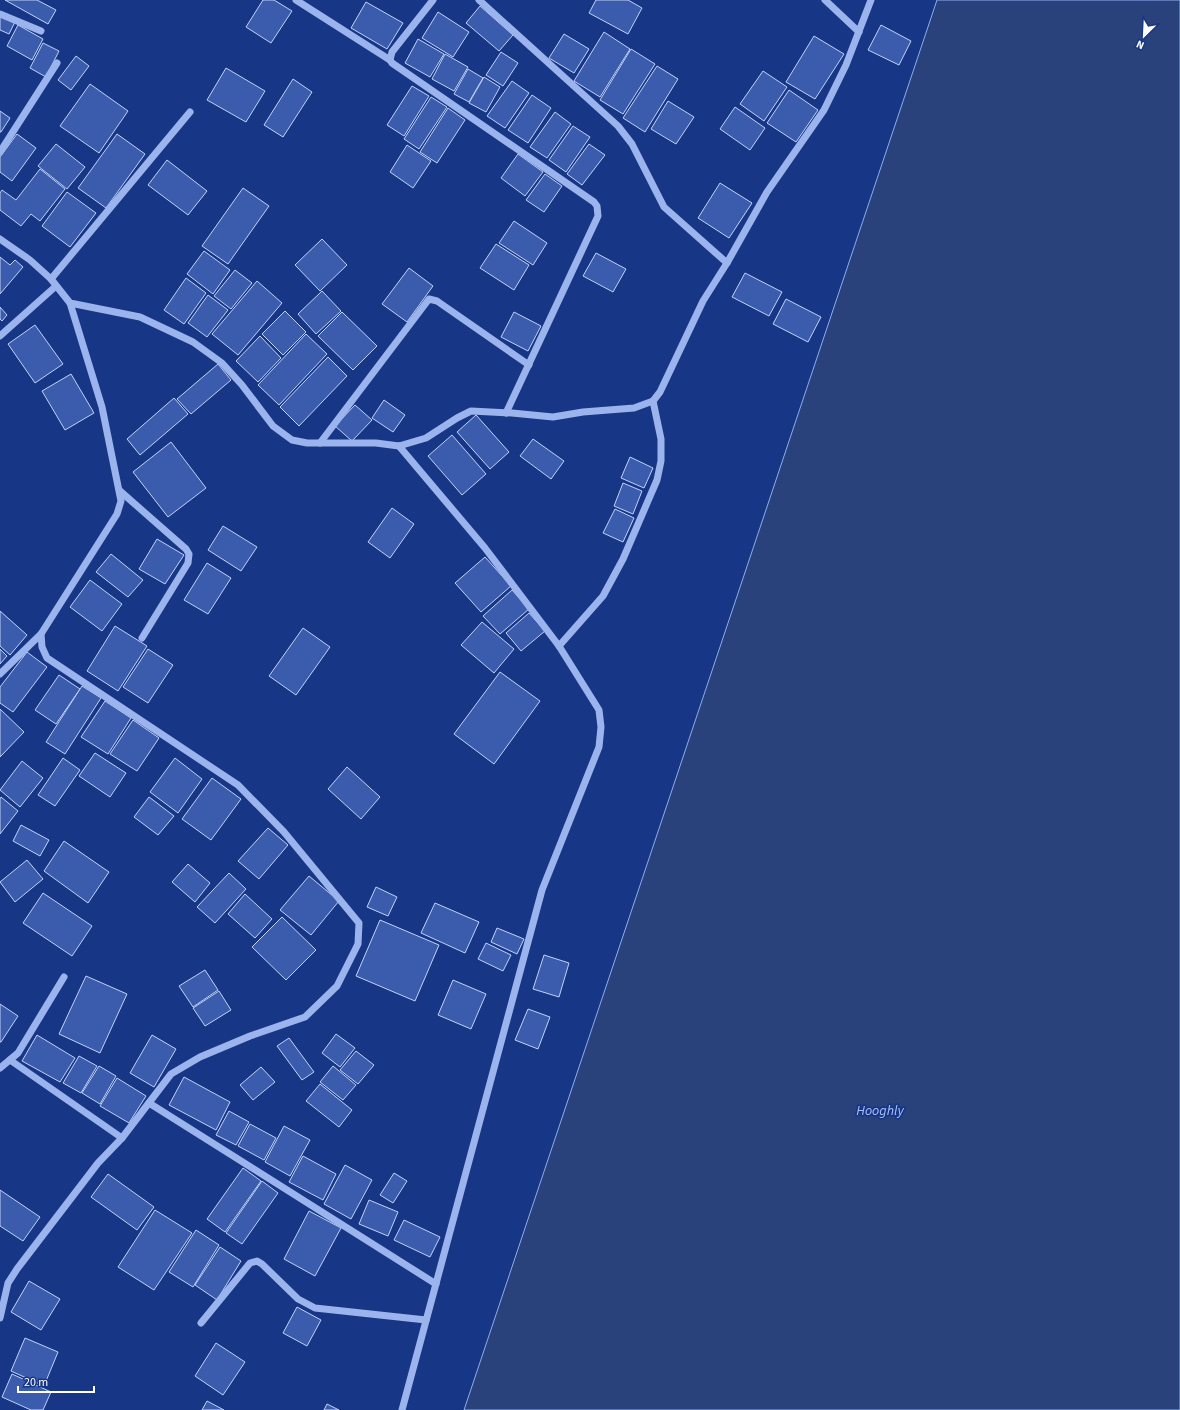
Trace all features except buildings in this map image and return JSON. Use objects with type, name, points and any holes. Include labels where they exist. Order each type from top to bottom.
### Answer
[{"type":"street","points":[[296,0],[390,60],[392,63],[597,206],[598,216],[506,413]]},
{"type":"street","points":[[390,60],[392,52],[434,0]]},
{"type":"street","points":[[479,0],[618,126],[632,144],[664,207],[727,263]]},
{"type":"street","points":[[825,0],[859,32]]},
{"type":"street","points":[[70,303],[140,317],[193,342],[222,363],[242,385],[273,426],[282,434],[292,440],[307,443],[376,443],[398,446],[426,438],[457,418],[471,411],[553,417],[583,412],[634,408],[653,401],[660,392],[703,300],[727,263],[767,192],[824,110],[859,32],[871,0]]},
{"type":"street","points":[[0,14],[41,31]]},
{"type":"street","points":[[0,152],[57,63]]},
{"type":"street","points":[[51,279],[190,112]]},
{"type":"street","points":[[0,239],[30,260],[51,279],[70,303],[102,407],[121,501],[117,514],[41,634],[0,674]]},
{"type":"street","points":[[0,336],[56,286]]},
{"type":"street","points":[[320,443],[429,299],[436,301],[528,365]]},
{"type":"street","points":[[559,646],[602,596],[613,578],[623,559],[657,480],[661,461],[661,439],[653,401]]},
{"type":"street","points":[[398,446],[485,548],[559,646],[599,710],[601,727],[600,742],[542,890],[402,1410]]},
{"type":"street","points":[[120,491],[186,549],[189,554],[188,563],[142,638]]},
{"type":"street","points":[[0,1318],[8,1283],[17,1269],[98,1163],[122,1138],[171,1074],[200,1057],[250,1036],[305,1017],[336,986],[358,944],[360,923],[284,832],[238,785],[47,658],[42,647],[41,634]]},
{"type":"street","points":[[0,1068],[23,1046],[64,976]]},
{"type":"street","points":[[10,1060],[122,1138]]},
{"type":"street","points":[[149,1103],[436,1284]]},
{"type":"street","points":[[201,1324],[250,1263],[256,1261],[262,1264],[298,1299],[315,1308],[426,1320]]},
{"type":"water","name":"Hooghly","points":[[937,0],[1180,0],[1180,1410],[464,1410]]}]
